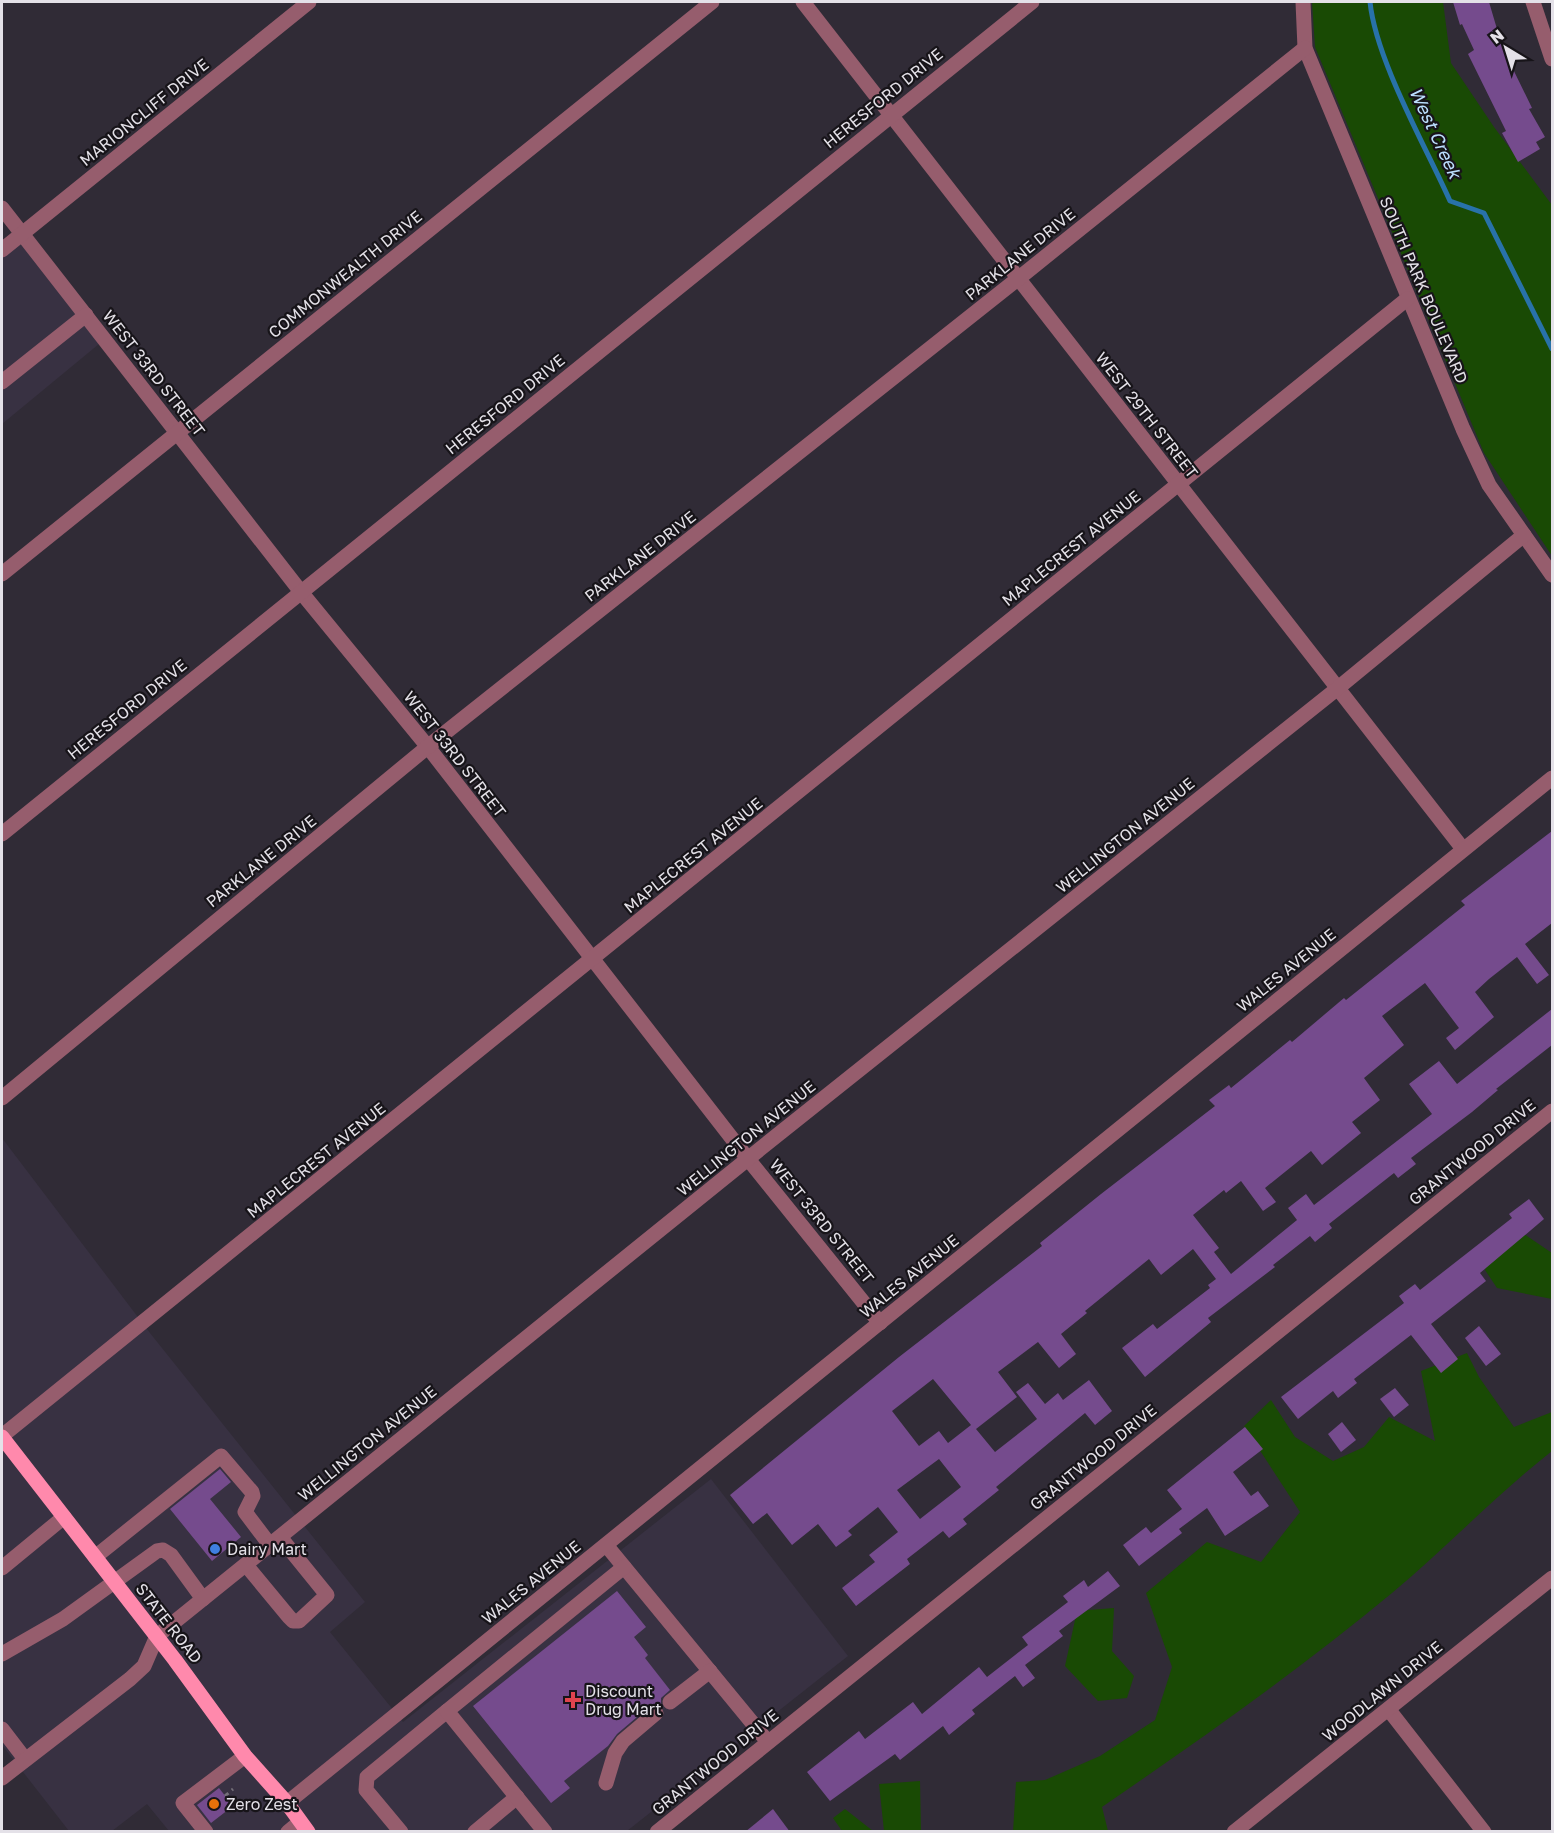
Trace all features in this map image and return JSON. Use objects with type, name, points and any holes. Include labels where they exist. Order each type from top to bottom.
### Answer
[{"type":"main road","name":"STATE ROAD","points":[[2,1437],[157,1636],[244,1756],[287,1803],[299,1828]]},
{"type":"street","name":"MARIONCLIFF DRIVE","points":[[2,250],[309,2]]},
{"type":"street","name":"COMMONWEALTH DRIVE","points":[[2,574],[712,2]]},
{"type":"street","name":"WEST 29TH STREET","points":[[803,2],[1463,849]]},
{"type":"street","name":"HERESFORD DRIVE","points":[[2,834],[1032,2]]},
{"type":"street","name":"SOUTH PARK BOULEVARD","points":[[1303,2],[1305,48],[1407,299],[1489,485],[1552,575]]},
{"type":"street","points":[[1533,2],[1552,59]]},
{"type":"street","name":"PARKLANE DRIVE","points":[[2,1098],[428,747],[1305,48]]},
{"type":"street","name":"WEST 33RD STREET","points":[[2,208],[302,592],[428,747],[748,1159],[880,1323]]},
{"type":"street","name":"MAPLECREST AVENUE","points":[[2,1437],[1407,299]]},
{"type":"street","points":[[2,382],[86,315]]},
{"type":"street","name":"WELLINGTON AVENUE","points":[[2,1778],[144,1666],[157,1636],[748,1159],[1338,688],[1524,535]]},
{"type":"street","name":"WALES AVENUE","points":[[287,1803],[1552,778]]},
{"type":"street","name":"GRANTWOOD DRIVE","points":[[657,1832],[1552,1111]]},
{"type":"street","points":[[95,1557],[221,1456],[252,1492],[253,1496],[245,1512],[327,1595],[299,1621],[293,1621],[246,1565]]},
{"type":"street","points":[[2,1568],[64,1517]]},
{"type":"street","points":[[606,1545],[768,1742]]},
{"type":"street","points":[[2,1654],[63,1619],[157,1551],[163,1550],[171,1556],[203,1599]]},
{"type":"street","points":[[401,1832],[366,1790],[367,1777],[624,1567]]},
{"type":"street","name":"WOODLAWN DRIVE","points":[[1234,1832],[1552,1578]]},
{"type":"street","points":[[670,1702],[710,1671]]},
{"type":"street","points":[[1389,1710],[1484,1832]]},
{"type":"street","points":[[447,1711],[545,1832]]},
{"type":"street","points":[[606,1783],[615,1754],[623,1741],[656,1713]]},
{"type":"street","points":[[2,1729],[25,1760]]},
{"type":"street","points":[[206,1832],[183,1803],[244,1756]]},
{"type":"street","points":[[475,1832],[517,1797]]},
{"type":"path","points":[[225,1796],[233,1789]]},
{"type":"shaded area","points":[[22,234],[105,339],[2,424],[2,250]]},
{"type":"shaded area","points":[[2,1138],[150,1333],[365,1602],[330,1632],[403,1722],[711,1479],[848,1656],[627,1831],[169,1831],[147,1804],[112,1831],[69,1831],[2,1745]]},
{"type":"green space","points":[[1312,2],[1443,2],[1451,63],[1494,127],[1552,205],[1552,556],[1484,453],[1315,47]]},
{"type":"green space","points":[[1524,1234],[1552,1253],[1552,1299],[1497,1288],[1485,1270],[1498,1239]]},
{"type":"green space","points":[[1467,1353],[1479,1377],[1514,1427],[1552,1412],[1552,1451],[1357,1622],[1176,1756],[1102,1807],[1108,1831],[1013,1832],[1016,1782],[1045,1780],[1100,1756],[1155,1720],[1172,1667],[1146,1593],[1207,1542],[1261,1562],[1300,1512],[1244,1426],[1271,1400],[1295,1437],[1333,1461],[1364,1447],[1389,1417],[1435,1441],[1421,1371]]},
{"type":"green space","points":[[1114,1608],[1112,1651],[1134,1676],[1127,1698],[1098,1701],[1065,1666],[1077,1611]]},
{"type":"green space","points":[[920,1781],[921,1831],[884,1831],[879,1784]]},
{"type":"green space","points":[[845,1809],[873,1831],[842,1831],[833,1818]]},
{"type":"building","points":[[1453,2],[1489,2],[1497,29],[1514,64],[1511,65],[1532,108],[1529,109],[1545,137],[1536,142],[1540,149],[1518,162],[1502,133],[1506,131],[1468,54],[1474,50],[1462,24],[1460,25]]},
{"type":"building","points":[[1552,831],[1552,923],[1525,944],[1549,975],[1537,984],[1517,957],[1489,979],[1475,992],[1494,1017],[1455,1050],[1446,1038],[1459,1028],[1425,983],[1382,1016],[1404,1045],[1364,1078],[1380,1100],[1352,1122],[1361,1133],[1322,1165],[1311,1151],[1265,1188],[1276,1202],[1263,1211],[1241,1181],[1226,1193],[1224,1190],[1193,1215],[1219,1248],[1214,1252],[1231,1274],[1297,1220],[1288,1208],[1306,1194],[1314,1205],[1432,1114],[1409,1084],[1439,1061],[1457,1084],[1552,1009],[1552,1045],[1496,1089],[1498,1090],[1472,1112],[1411,1158],[1416,1164],[1398,1178],[1394,1173],[1329,1224],[1332,1228],[1315,1242],[1310,1236],[1273,1265],[1275,1267],[1208,1318],[1211,1322],[1145,1377],[1122,1348],[1153,1324],[1157,1329],[1210,1288],[1208,1285],[1216,1279],[1193,1249],[1161,1275],[1149,1259],[1085,1311],[1087,1313],[1061,1334],[1076,1354],[1059,1368],[1038,1342],[998,1372],[1017,1397],[976,1429],[995,1452],[1037,1419],[1016,1392],[1028,1383],[1045,1404],[1058,1393],[1063,1400],[1089,1380],[1112,1411],[1095,1425],[1085,1413],[996,1487],[999,1490],[963,1519],[967,1524],[949,1538],[943,1531],[907,1559],[910,1564],[856,1606],[842,1588],[875,1562],[869,1555],[898,1532],[878,1507],[848,1531],[852,1535],[836,1547],[818,1524],[792,1545],[767,1513],[753,1524],[730,1495],[899,1357],[1042,1246],[1040,1243],[1101,1194],[1215,1106],[1209,1100],[1229,1085],[1231,1088],[1290,1040],[1292,1042],[1344,998],[1346,1000],[1465,905],[1461,901]],"holes":[[[933,1379],[971,1425],[948,1443],[939,1431],[919,1446],[892,1411]],[[939,1459],[961,1487],[920,1519],[897,1490]]]},
{"type":"building","points":[[1529,1199],[1544,1219],[1480,1273],[1486,1281],[1431,1324],[1458,1359],[1441,1373],[1411,1335],[1354,1379],[1357,1383],[1338,1398],[1333,1391],[1298,1419],[1281,1397],[1404,1303],[1399,1296],[1415,1284],[1420,1290],[1512,1218],[1509,1214]]},
{"type":"building","points":[[1479,1326],[1501,1354],[1486,1366],[1465,1338]]},
{"type":"building","points":[[1395,1388],[1409,1405],[1394,1417],[1380,1399]]},
{"type":"building","points":[[1342,1422],[1356,1440],[1341,1452],[1328,1434]]},
{"type":"building","points":[[1245,1427],[1263,1449],[1233,1472],[1251,1496],[1258,1491],[1269,1506],[1225,1536],[1207,1508],[1179,1529],[1182,1533],[1139,1566],[1123,1545],[1146,1527],[1151,1533],[1182,1509],[1167,1490]]},
{"type":"building","points":[[220,1469],[231,1482],[210,1499],[241,1537],[212,1561],[170,1509]]},
{"type":"building","points":[[1108,1571],[1120,1586],[1059,1631],[1063,1636],[1025,1665],[1035,1678],[1023,1687],[1015,1676],[972,1710],[975,1714],[949,1735],[943,1726],[900,1760],[895,1754],[830,1801],[807,1772],[859,1731],[865,1739],[913,1702],[922,1714],[979,1667],[987,1677],[1028,1645],[1022,1637],[1068,1602],[1063,1596],[1084,1580],[1088,1587]]},
{"type":"building","name":"Discount Drug Mart","points":[[617,1591],[646,1627],[634,1637],[648,1655],[645,1658],[670,1690],[661,1698],[661,1704],[650,1706],[617,1734],[608,1746],[564,1781],[570,1788],[551,1803],[473,1706]]},
{"type":"building","name":"Zero Zest","points":[[219,1788],[233,1806],[211,1823],[197,1805]]},
{"type":"building","points":[[773,1809],[790,1832],[745,1832]]},
{"type":"waterway","name":"West Creek","points":[[1370,2],[1374,25],[1391,76],[1450,201],[1484,213],[1552,349]]},
{"type":"place","name":"Dairy Mart","points":[[215,1549]]},
{"type":"place","name":"Discount Drug Mart","points":[[573,1700]]},
{"type":"place","name":"Zero Zest","points":[[214,1804]]}]
